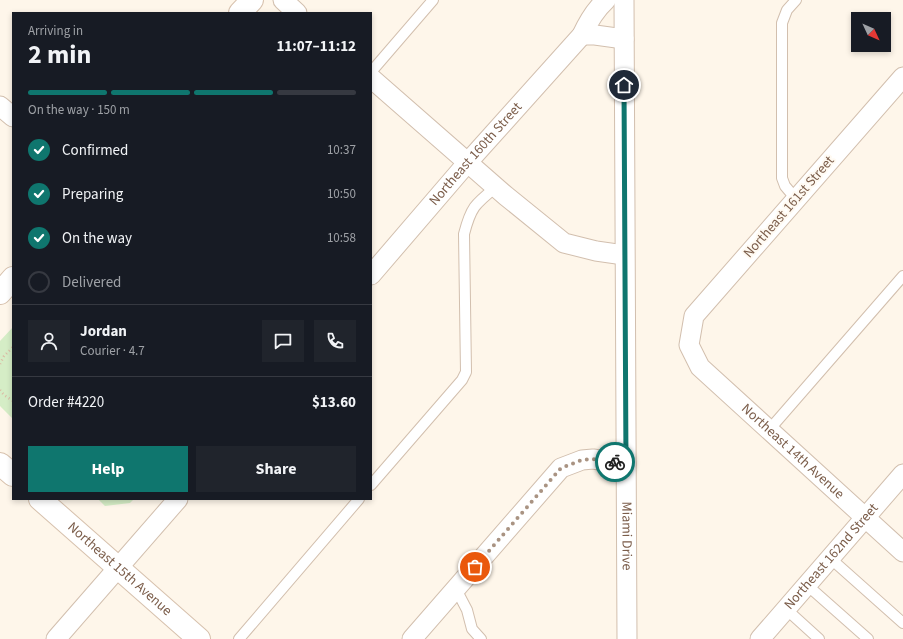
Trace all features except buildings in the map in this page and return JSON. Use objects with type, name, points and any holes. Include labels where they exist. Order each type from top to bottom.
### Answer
[{"type":"street","points":[[241,12],[252,0]]},
{"type":"street","points":[[283,0],[296,12]]},
{"type":"street","name":"Northeast 160th Street","points":[[372,274],[468,162],[582,35],[592,16],[599,6],[606,0]]},
{"type":"street","name":"Miami Drive","points":[[624,0],[627,639]]},
{"type":"street","points":[[582,35],[595,35],[624,39]]},
{"type":"street","name":"Northeast 161st Street","points":[[689,345],[694,316],[903,77]]},
{"type":"street","points":[[372,79],[496,187],[564,243],[596,251],[624,255]]},
{"type":"street","points":[[0,106],[12,116]]},
{"type":"street","points":[[0,293],[12,279]]},
{"type":"street","name":"Northeast 14th Avenue","points":[[689,345],[700,367],[903,552]]},
{"type":"street","points":[[412,639],[561,468],[582,460],[593,459],[626,464]]},
{"type":"street","points":[[0,464],[12,474]]},
{"type":"street","name":"Northeast 162nd Street","points":[[760,639],[903,474]]},
{"type":"street","name":"Northeast 15th Avenue","points":[[41,500],[199,639]]},
{"type":"street","points":[[56,639],[177,500]]},
{"type":"lane","points":[[372,71],[433,0]]},
{"type":"lane","points":[[796,0],[787,10],[782,23],[782,178],[785,186],[796,199]]},
{"type":"lane","points":[[372,484],[462,380],[466,372],[464,234],[467,222],[474,206],[496,187]]},
{"type":"lane","points":[[769,430],[903,276]]},
{"type":"lane","points":[[239,639],[358,500]]},
{"type":"lane","points":[[830,558],[903,623]]},
{"type":"lane","points":[[807,585],[868,639]]},
{"type":"lane","points":[[456,589],[467,610],[472,629],[481,639]]},
{"type":"lane","points":[[786,609],[819,639]]},
{"type":"path","points":[[0,364],[4,356],[12,348]]},
{"type":"path","points":[[0,390],[12,400]]},
{"type":"green space","points":[[12,328],[12,418],[0,406],[0,341]]},
{"type":"green space","points":[[99,500],[133,500],[130,503],[105,506]]},
{"type":"way so far","points":[[475,567],[561,468],[582,460],[593,459],[615,462]]},
{"type":"route","points":[[615,462],[626,464],[624,85]]}]
